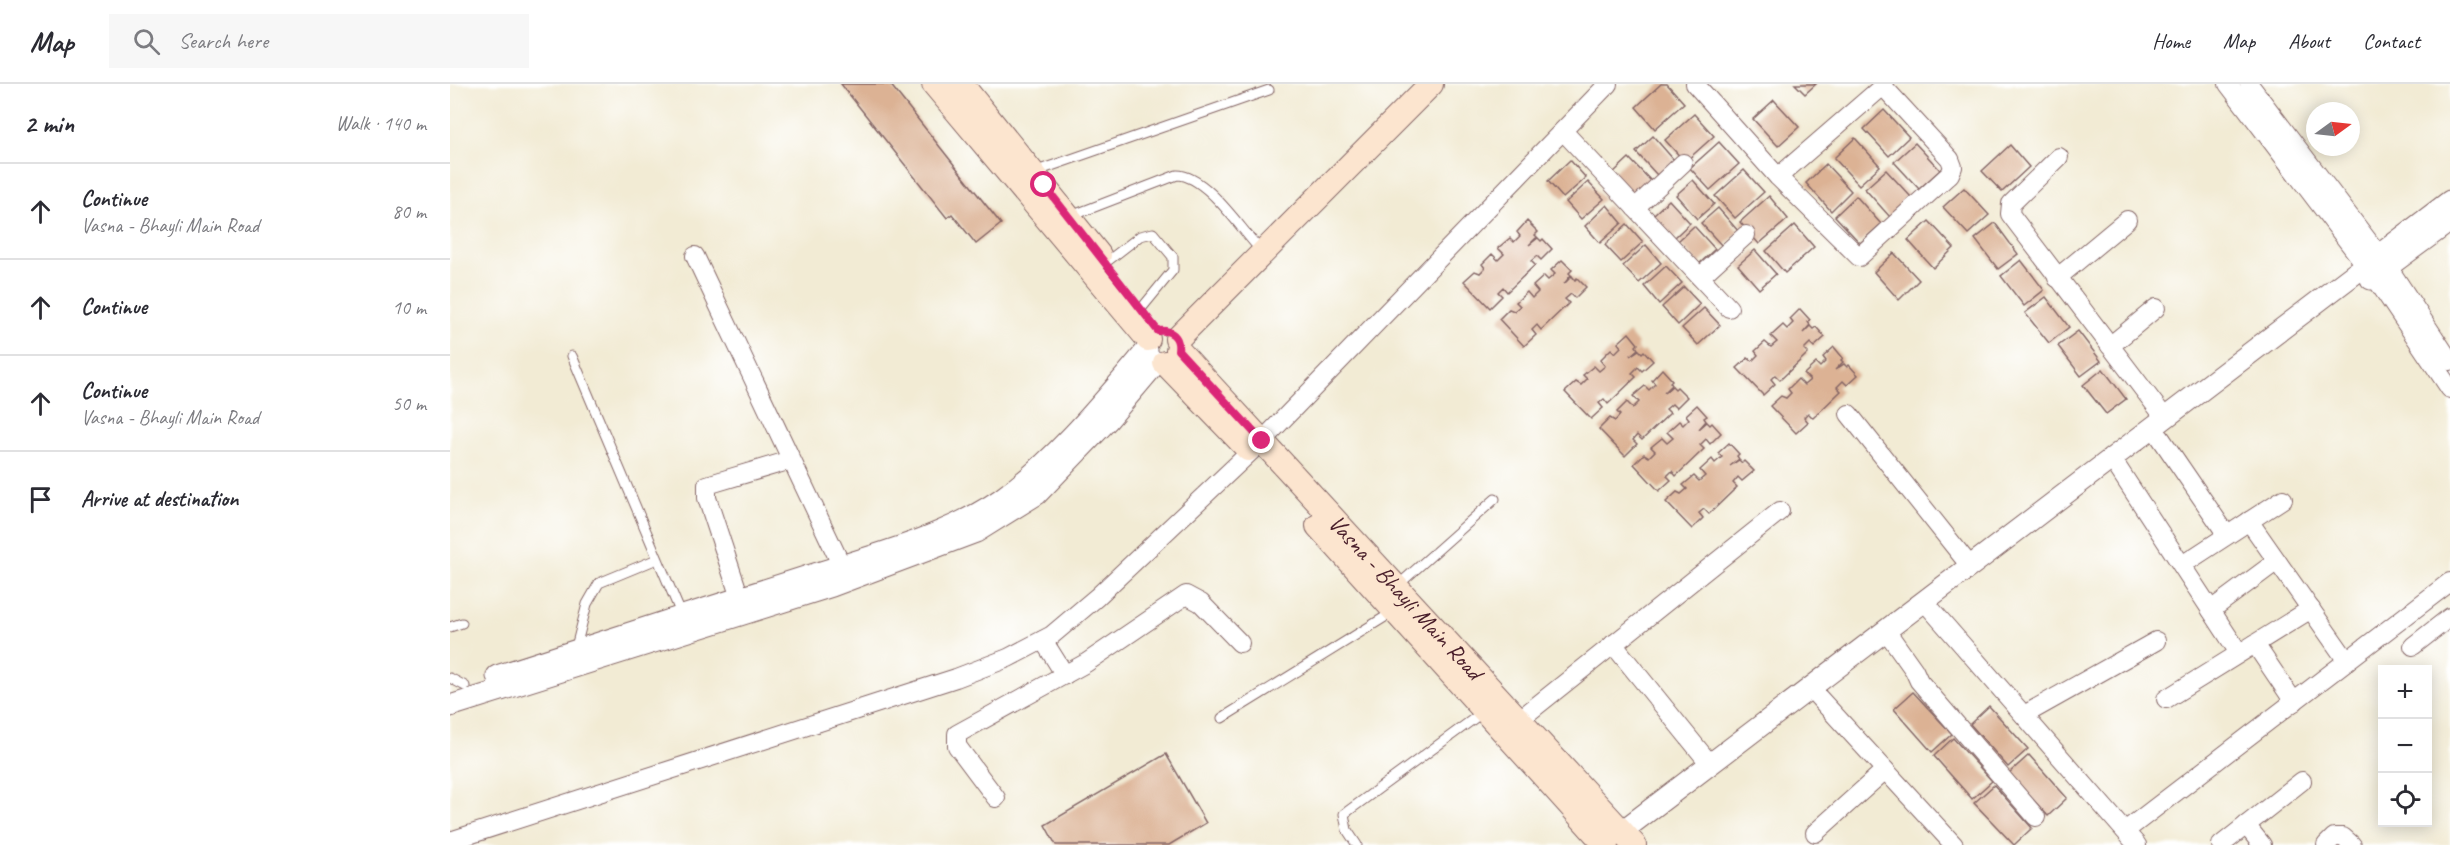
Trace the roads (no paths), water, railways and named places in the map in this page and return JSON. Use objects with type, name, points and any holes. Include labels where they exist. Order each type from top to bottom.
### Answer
[{"type":"main road","name":"Vasna - Bhayli Main Road","points":[[934,84],[1162,346],[1395,599],[1519,720],[1616,842]]},
{"type":"main road","name":"Vasna - Bhayli Main Road","points":[[961,84],[1034,172],[1141,309],[1162,346]]},
{"type":"main road","points":[[1162,346],[1413,84]]},
{"type":"main road","points":[[1162,346],[1431,84]]},
{"type":"main road","name":"Vasna - Bhayli Main Road","points":[[1395,599],[1485,711],[1616,842]]},
{"type":"street","points":[[450,841],[956,678],[1008,658],[1043,640],[1097,597],[1256,446],[1608,84]]},
{"type":"street","points":[[1695,84],[1778,177],[1854,255],[1864,256],[1950,174],[1953,167],[1950,159],[1882,85],[1778,177]]},
{"type":"street","points":[[2228,84],[2377,266],[2450,361]]},
{"type":"street","points":[[2252,85],[2377,266],[2450,389]]},
{"type":"street","points":[[1563,131],[1729,308]]},
{"type":"street","points":[[2059,157],[2011,204],[2010,214],[2056,278],[2110,346],[2163,427],[2227,536]]},
{"type":"street","points":[[1635,208],[1683,163]]},
{"type":"street","points":[[1616,842],[1710,764],[1888,642],[1970,566],[2163,427],[2377,266],[2450,201]]},
{"type":"street","points":[[2056,278],[2127,220]]},
{"type":"street","points":[[2377,266],[2450,221]]},
{"type":"street","points":[[1700,277],[1746,235]]},
{"type":"street","points":[[695,256],[844,572]]},
{"type":"street","points":[[2110,346],[2156,308]]},
{"type":"street","points":[[455,685],[575,651],[740,598],[934,550],[976,532],[1010,513],[1036,494],[1108,420],[1162,346]]},
{"type":"street","points":[[1848,414],[1970,566]]},
{"type":"street","points":[[1616,842],[1927,604],[2118,468],[2163,427]]},
{"type":"street","points":[[740,598],[707,498],[707,485],[791,460]]},
{"type":"street","points":[[2118,468],[2211,610],[2294,702]]},
{"type":"street","points":[[2182,565],[2283,500]]},
{"type":"street","points":[[1519,720],[1780,511]]},
{"type":"street","points":[[2249,521],[2347,661]]},
{"type":"street","points":[[2211,610],[2277,561]]},
{"type":"street","points":[[450,706],[844,572]]},
{"type":"street","points":[[1927,604],[2131,838],[2294,702],[2450,582]]},
{"type":"street","points":[[996,798],[957,746],[957,734],[1065,675],[1186,595],[1201,603],[1240,643]]},
{"type":"street","points":[[2166,699],[2311,609]]},
{"type":"street","points":[[2413,646],[2450,617]]},
{"type":"street","points":[[1043,640],[1065,675]]},
{"type":"street","points":[[2024,715],[2156,641]]},
{"type":"street","points":[[1888,642],[2036,817]]},
{"type":"street","points":[[1613,644],[1710,764]]},
{"type":"street","points":[[1814,692],[1954,845]]},
{"type":"street","points":[[1815,833],[1885,770]]},
{"type":"street","points":[[2221,845],[2302,781]]},
{"type":"street","points":[[2247,825],[2262,845]]},
{"type":"street","points":[[2326,845],[2334,837],[2343,837],[2352,845]]},
{"type":"lane","points":[[1034,172],[1269,90]]},
{"type":"lane","points":[[1068,217],[1177,175],[1188,175],[1200,182],[1257,246]]},
{"type":"lane","points":[[1105,263],[1140,236],[1153,233],[1173,257],[1173,270],[1141,309]]},
{"type":"lane","points":[[572,356],[682,616]]},
{"type":"lane","points":[[1222,718],[1395,599],[1495,499]]},
{"type":"lane","points":[[575,651],[587,604],[600,583],[657,558]]},
{"type":"lane","points":[[450,627],[462,622]]},
{"type":"lane","points":[[1357,845],[1347,830],[1344,814],[1485,711]]}]
